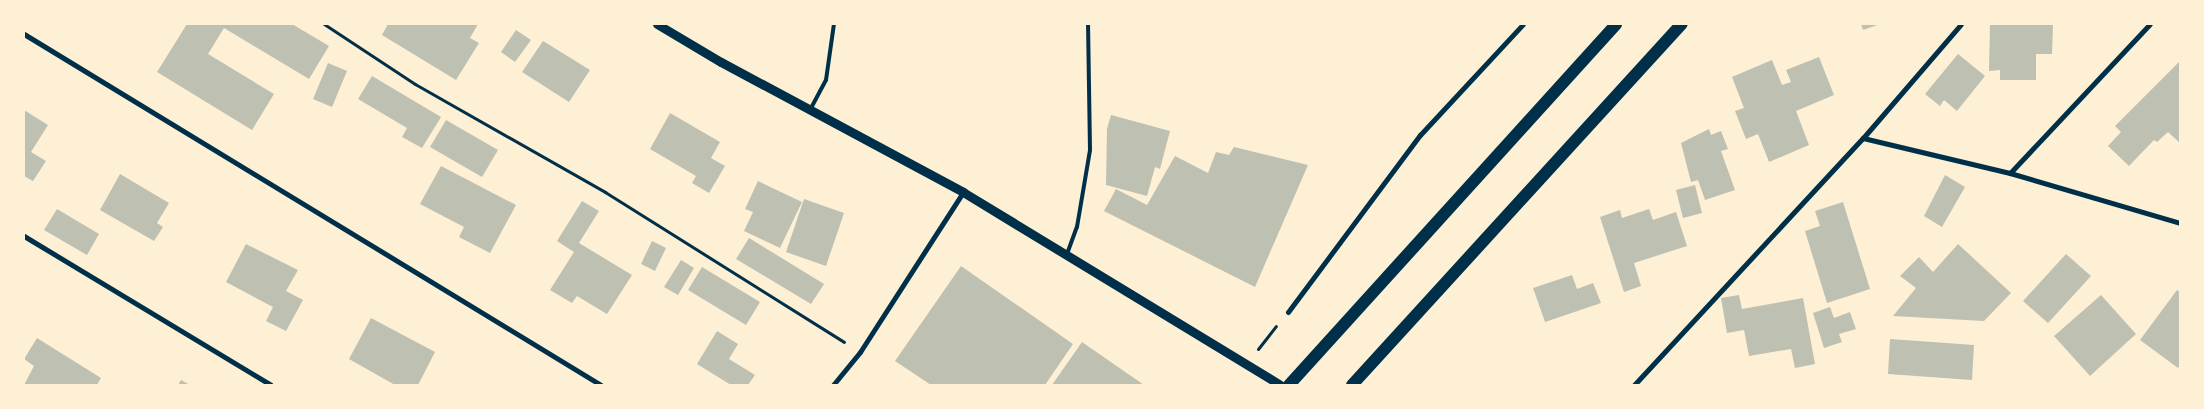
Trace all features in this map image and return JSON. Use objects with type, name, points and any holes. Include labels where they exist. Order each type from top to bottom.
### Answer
[{"type":"main road","points":[[1289,385],[1616,24]]},
{"type":"main road","points":[[1352,385],[1682,24]]},
{"type":"street","points":[[657,24],[810,110],[963,192],[1280,385]]},
{"type":"street","points":[[1288,312],[1420,135],[1523,24]]},
{"type":"street","points":[[1634,385],[1863,138],[1961,24]]},
{"type":"street","points":[[2010,173],[2150,24]]},
{"type":"street","points":[[24,34],[601,385]]},
{"type":"street","points":[[1863,138],[2010,173],[2180,223]]},
{"type":"street","points":[[833,385],[860,352],[963,192]]},
{"type":"street","points":[[24,236],[270,385]]},
{"type":"lane","points":[[810,110],[826,80],[834,24]]},
{"type":"lane","points":[[1067,254],[1077,227],[1090,150],[1088,24]]},
{"type":"path","points":[[324,24],[416,84],[605,192],[860,352]]},
{"type":"path","points":[[1246,364],[1288,312]]},
{"type":"building","points":[[187,24],[292,24],[329,46],[309,79],[224,28],[208,54],[274,94],[252,130],[157,72]]},
{"type":"building","points":[[388,24],[478,24],[470,38],[479,43],[456,80],[382,35]]},
{"type":"building","points":[[1861,24],[1880,24],[1863,30]]},
{"type":"building","points":[[1990,24],[2053,24],[2052,54],[2036,54],[2036,80],[2000,80],[2000,70],[1989,71]]},
{"type":"building","points":[[516,30],[531,40],[515,62],[501,52]]},
{"type":"building","points":[[543,41],[590,70],[569,102],[522,72]]},
{"type":"building","points":[[1958,54],[1985,76],[1957,111],[1944,100],[1940,106],[1925,94]]},
{"type":"building","points":[[1819,57],[1834,95],[1796,111],[1809,145],[1769,162],[1758,134],[1746,139],[1735,111],[1744,108],[1732,77],[1772,60],[1782,85],[1791,82],[1786,70]]},
{"type":"building","points":[[2180,61],[2180,143],[2168,132],[2157,142],[2154,140],[2129,166],[2108,146],[2121,132],[2115,126]]},
{"type":"building","points":[[328,63],[347,71],[332,107],[313,99]]},
{"type":"building","points":[[372,76],[441,117],[422,148],[402,137],[407,128],[358,99]]},
{"type":"building","points":[[24,110],[48,125],[31,152],[46,161],[33,181],[24,176]]},
{"type":"building","points":[[670,113],[720,142],[711,158],[725,166],[709,193],[692,183],[696,176],[650,149]]},
{"type":"building","points":[[1111,115],[1170,131],[1160,169],[1155,167],[1147,196],[1106,185],[1107,129]]},
{"type":"building","points":[[446,120],[498,150],[482,177],[430,147]]},
{"type":"building","points":[[1709,129],[1711,135],[1721,131],[1728,149],[1721,151],[1735,190],[1705,200],[1698,180],[1691,182],[1681,143]]},
{"type":"building","points":[[1234,147],[1308,165],[1255,287],[1104,211],[1116,189],[1147,205],[1175,156],[1208,173],[1216,152],[1229,155]]},
{"type":"building","points":[[441,166],[516,205],[490,253],[459,237],[464,227],[420,204]]},
{"type":"building","points":[[120,174],[169,203],[157,223],[163,227],[154,241],[100,210]]},
{"type":"building","points":[[1945,175],[1965,187],[1942,227],[1924,216]]},
{"type":"building","points":[[758,181],[802,202],[780,248],[744,231],[753,212],[745,209]]},
{"type":"building","points":[[1695,185],[1702,213],[1683,218],[1676,190]]},
{"type":"building","points":[[804,199],[844,213],[826,266],[786,252]]},
{"type":"building","points":[[582,201],[599,211],[579,243],[632,275],[607,314],[577,296],[572,303],[550,290],[574,252],[557,241]]},
{"type":"building","points":[[1843,202],[1870,289],[1827,303],[1805,231],[1820,226],[1815,211]]},
{"type":"building","points":[[57,209],[99,234],[87,255],[44,230]]},
{"type":"building","points":[[1649,209],[1653,220],[1676,212],[1687,246],[1634,263],[1641,286],[1624,292],[1600,217],[1620,210],[1622,218]]},
{"type":"building","points":[[749,238],[824,284],[811,304],[736,259]]},
{"type":"building","points":[[652,241],[666,248],[655,271],[641,264]]},
{"type":"building","points":[[246,244],[298,270],[286,291],[303,300],[286,331],[266,321],[273,307],[226,282]]},
{"type":"building","points":[[1958,244],[2011,293],[1984,321],[1893,316],[1916,288],[1900,276],[1919,257],[1933,272]]},
{"type":"building","points":[[2066,254],[2091,276],[2048,323],[2023,301]]},
{"type":"building","points":[[681,260],[694,268],[678,295],[664,287]]},
{"type":"building","points":[[961,266],[1073,344],[1045,385],[931,385],[895,361]]},
{"type":"building","points":[[702,267],[760,302],[746,325],[688,290]]},
{"type":"building","points":[[1572,275],[1577,289],[1593,283],[1601,303],[1545,322],[1533,288]]},
{"type":"building","points":[[2177,290],[2180,292],[2180,365],[2178,368],[2140,340]]},
{"type":"building","points":[[1739,295],[1742,309],[1803,298],[1815,364],[1795,368],[1791,349],[1749,356],[1744,330],[1727,333],[1721,298]]},
{"type":"building","points":[[2101,295],[2136,334],[2090,376],[2054,336]]},
{"type":"building","points":[[1830,307],[1834,318],[1850,312],[1856,329],[1839,334],[1842,342],[1824,348],[1813,313]]},
{"type":"building","points":[[371,318],[435,352],[418,385],[395,385],[349,359]]},
{"type":"building","points":[[717,331],[738,344],[729,359],[755,375],[748,385],[731,385],[697,364]]},
{"type":"building","points":[[37,338],[101,378],[97,385],[24,385],[34,366],[24,359]]},
{"type":"building","points":[[1890,339],[1974,345],[1972,380],[1888,374]]},
{"type":"building","points":[[1082,342],[1144,385],[1052,385]]},
{"type":"building","points":[[181,380],[190,385],[178,385]]}]
